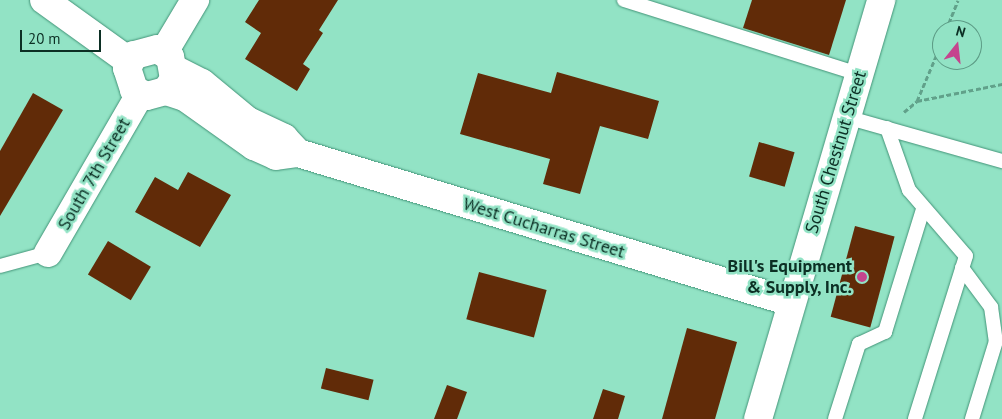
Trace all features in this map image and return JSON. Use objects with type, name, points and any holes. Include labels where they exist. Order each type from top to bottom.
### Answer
[{"type":"street","points":[[44,0],[129,61],[127,76],[134,90],[161,77]]},
{"type":"street","name":"South 7th Street","points":[[48,253],[161,77],[195,0]]},
{"type":"street","name":"South Chestnut Street","points":[[762,418],[791,302],[881,0]]},
{"type":"street","name":"West Cucharras Street","points":[[129,61],[134,55],[149,48],[161,77],[254,146],[276,156],[298,153],[791,302]]},
{"type":"lane","points":[[624,0],[859,74]]},
{"type":"lane","points":[[846,117],[1002,161]]},
{"type":"lane","points":[[887,128],[909,190],[923,209],[966,256],[915,419]]},
{"type":"lane","points":[[835,419],[859,344],[885,332],[923,209]]},
{"type":"lane","points":[[0,266],[48,253]]},
{"type":"lane","points":[[962,268],[991,308],[996,342],[972,419]]},
{"type":"path","points":[[950,20],[958,0]]},
{"type":"path","points":[[932,66],[917,101],[1002,84]]},
{"type":"building","points":[[259,0],[338,0],[319,30],[323,33],[303,64],[310,69],[297,91],[245,59],[261,33],[245,22]]},
{"type":"building","points":[[752,0],[846,0],[829,55],[743,28]]},
{"type":"building","points":[[557,72],[659,101],[648,139],[600,126],[580,194],[543,184],[550,159],[460,134],[478,73],[551,93]]},
{"type":"building","points":[[33,93],[63,110],[0,216],[0,151]]},
{"type":"building","points":[[759,142],[795,152],[785,187],[749,177]]},
{"type":"building","points":[[188,172],[231,195],[200,247],[135,212],[155,177],[178,190]]},
{"type":"building","name":"Bill's Equipment & Supply, Inc.","points":[[855,226],[895,237],[870,327],[831,317]]},
{"type":"building","points":[[108,241],[151,267],[131,300],[88,274]]},
{"type":"building","points":[[479,272],[547,290],[534,337],[466,319]]},
{"type":"building","points":[[687,328],[737,342],[715,419],[662,419]]},
{"type":"building","points":[[326,368],[374,380],[368,400],[321,388]]},
{"type":"building","points":[[447,385],[467,392],[457,419],[434,419]]},
{"type":"building","points":[[603,389],[625,396],[618,419],[593,419]]},
{"type":"place","name":"Bill's Equipment & Supply, Inc.","points":[[862,277]]}]
